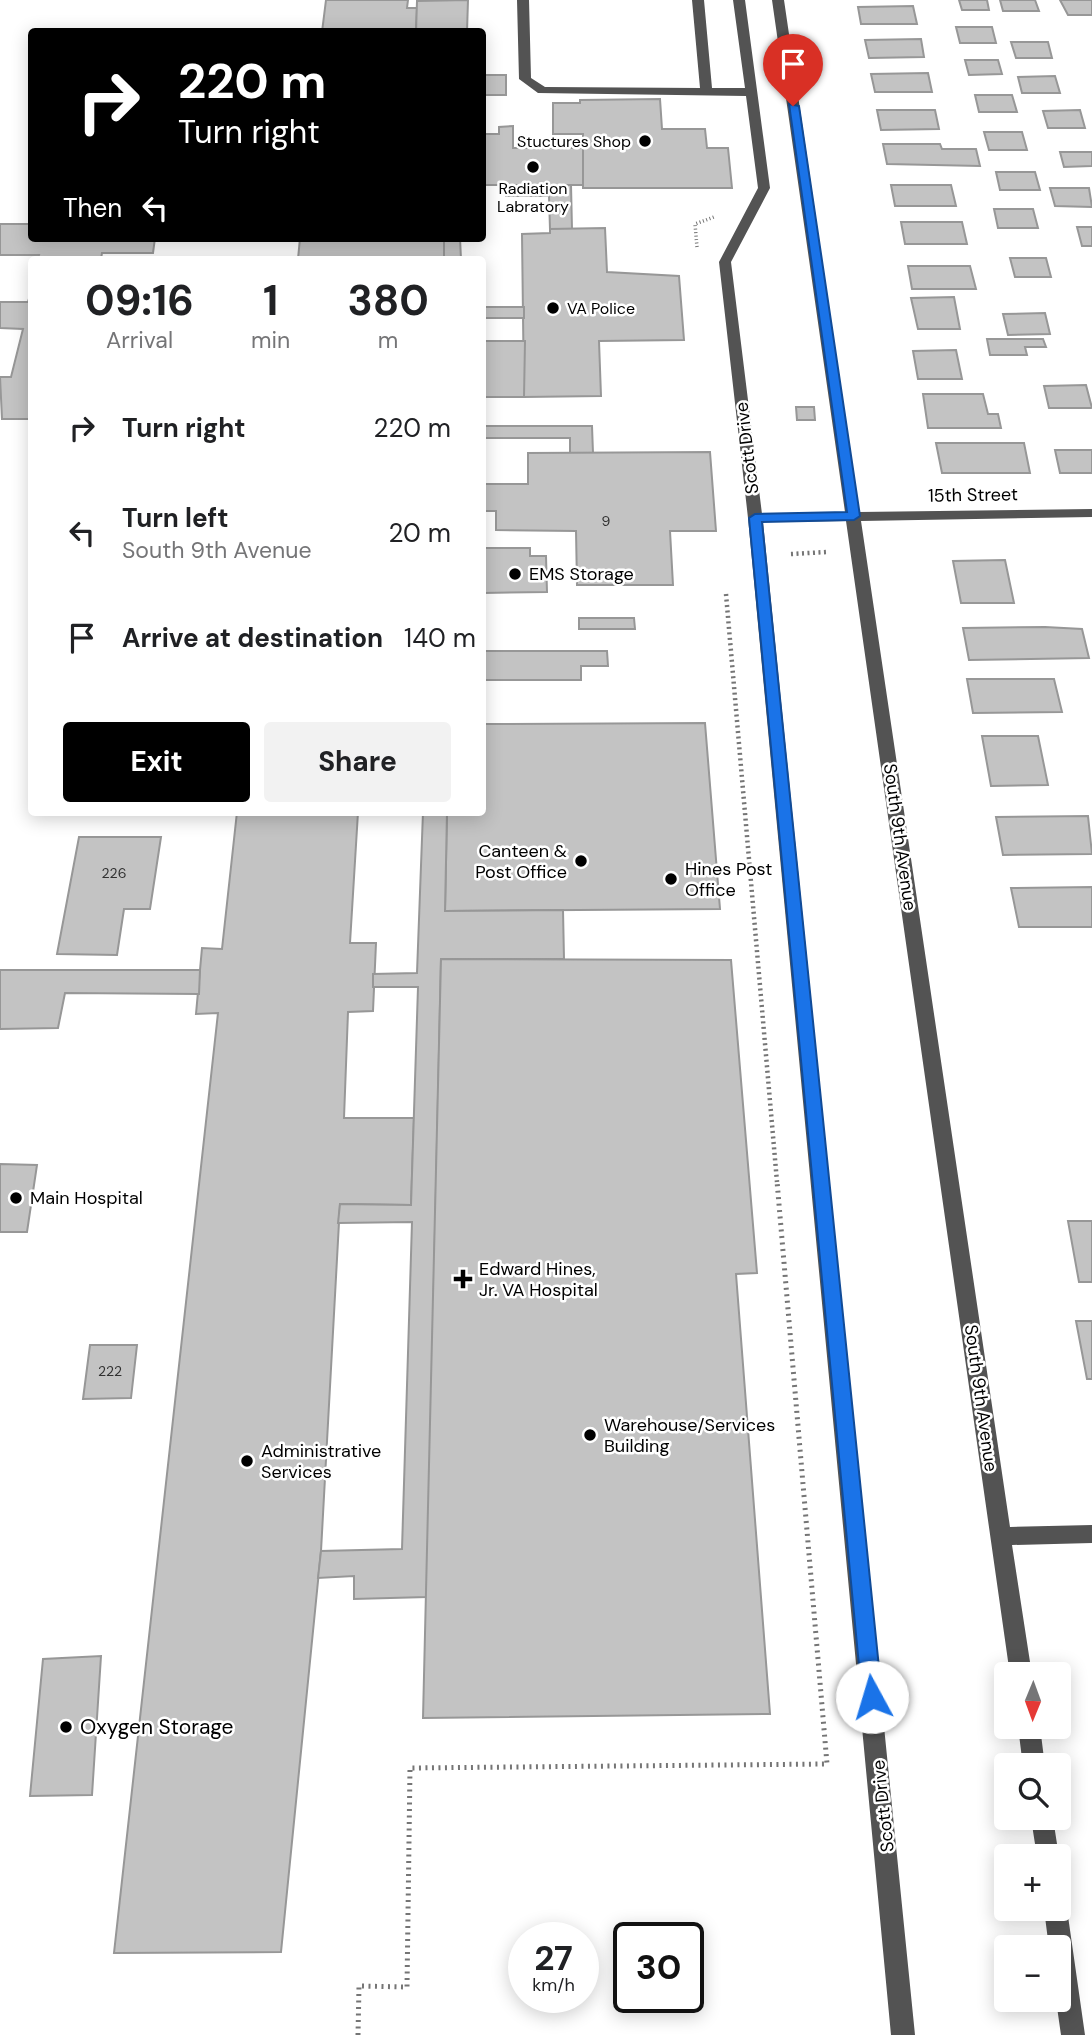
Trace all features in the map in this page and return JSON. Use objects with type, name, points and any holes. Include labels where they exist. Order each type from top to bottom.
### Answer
[{"type":"street","points":[[523,0],[524,79],[542,91],[751,92]]},
{"type":"street","points":[[698,0],[706,91]]},
{"type":"street","name":"Scott Drive","points":[[739,0],[764,188],[725,262],[755,518],[886,1834],[902,2035]]},
{"type":"street","name":"South 9th Avenue","points":[[778,0],[1019,1662]]},
{"type":"street","name":"15th Street","points":[[755,518],[1092,513]]},
{"type":"street","points":[[1001,1536],[1092,1534]]},
{"type":"street","points":[[1057,1921],[1073,2035]]},
{"type":"path","points":[[697,250],[695,223],[725,213]]},
{"type":"path","points":[[358,2035],[359,1986],[407,1987],[410,1768],[827,1764],[726,584]]},
{"type":"building","points":[[326,0],[408,0],[407,8],[417,8],[416,28],[322,28]]},
{"type":"building","points":[[468,0],[467,28],[416,28],[417,1]]},
{"type":"building","points":[[959,0],[987,0],[989,10],[962,10]]},
{"type":"building","points":[[1000,0],[1035,0],[1039,11],[1003,11]]},
{"type":"building","points":[[1060,0],[1092,0],[1092,15],[1068,15]]},
{"type":"building","points":[[913,6],[917,24],[861,24],[858,7]]},
{"type":"building","points":[[956,27],[992,27],[996,43],[960,43]]},
{"type":"building","points":[[921,39],[924,57],[869,58],[865,40]]},
{"type":"building","points":[[1011,42],[1048,42],[1052,58],[1016,58]]},
{"type":"building","points":[[965,60],[998,60],[1002,74],[969,75]]},
{"type":"building","points":[[928,73],[932,92],[875,92],[871,74]]},
{"type":"building","points":[[486,75],[506,75],[506,95],[486,95]]},
{"type":"building","points":[[1055,76],[1060,93],[1022,93],[1018,77]]},
{"type":"building","points":[[975,95],[1012,95],[1017,112],[979,112]]},
{"type":"building","name":"Stuctures Shop","points":[[660,99],[662,129],[705,129],[707,148],[728,148],[732,188],[583,188],[583,134],[553,134],[553,103]]},
{"type":"building","points":[[877,110],[935,110],[939,129],[881,130]]},
{"type":"building","points":[[1080,110],[1085,128],[1048,128],[1043,111]]},
{"type":"building","name":"Radiation Labratory","points":[[513,126],[513,148],[583,148],[583,185],[486,185],[486,134],[499,134],[499,127]]},
{"type":"building","points":[[984,132],[1022,132],[1027,150],[989,150]]},
{"type":"building","points":[[883,144],[940,144],[942,149],[976,149],[980,166],[887,164]]},
{"type":"building","points":[[1060,152],[1092,152],[1092,166],[1064,167]]},
{"type":"building","points":[[996,172],[1035,172],[1040,190],[1000,190]]},
{"type":"building","points":[[506,185],[571,185],[572,229],[550,229],[549,196],[506,196]]},
{"type":"building","points":[[891,185],[951,185],[956,206],[895,206]]},
{"type":"building","points":[[1050,188],[1089,188],[1092,207],[1055,206]]},
{"type":"building","points":[[994,209],[1033,209],[1038,228],[998,228]]},
{"type":"building","points":[[901,222],[962,222],[967,244],[905,244]]},
{"type":"building","points":[[0,224],[28,224],[28,242],[154,242],[153,253],[102,253],[102,256],[0,255]]},
{"type":"building","points":[[1077,227],[1092,227],[1092,246],[1082,246]]},
{"type":"building","points":[[605,228],[607,272],[679,276],[684,340],[599,341],[601,396],[524,397],[522,234],[550,233],[550,229]]},
{"type":"building","points":[[300,242],[444,242],[444,256],[298,256]]},
{"type":"building","points":[[444,242],[460,242],[461,256],[444,256]]},
{"type":"building","points":[[1010,258],[1046,258],[1051,277],[1015,277]]},
{"type":"building","points":[[908,266],[970,266],[976,289],[912,289]]},
{"type":"building","points":[[954,297],[960,329],[918,329],[911,298]]},
{"type":"building","points":[[0,302],[28,302],[28,419],[2,419],[0,377],[11,377],[23,329],[0,328]]},
{"type":"building","points":[[486,307],[524,307],[524,318],[486,318]]},
{"type":"building","points":[[1045,313],[1050,334],[1008,335],[1003,314]]},
{"type":"building","points":[[987,339],[1043,339],[1046,347],[1025,347],[1027,355],[990,355]]},
{"type":"building","points":[[486,341],[525,341],[524,397],[486,397]]},
{"type":"building","points":[[956,350],[962,379],[918,379],[913,351]]},
{"type":"building","points":[[1086,385],[1092,408],[1049,408],[1044,386]]},
{"type":"building","points":[[923,394],[983,394],[988,414],[998,414],[1001,428],[928,428]]},
{"type":"building","points":[[796,407],[814,407],[815,420],[797,420]]},
{"type":"building","points":[[486,426],[592,426],[593,453],[570,453],[570,438],[486,438]]},
{"type":"building","points":[[936,443],[1024,443],[1030,473],[942,473]]},
{"type":"building","points":[[1055,450],[1092,450],[1092,473],[1060,473]]},
{"type":"building","points":[[710,452],[716,531],[670,531],[673,585],[577,585],[576,531],[496,530],[496,511],[486,511],[486,484],[528,484],[528,453]]},
{"type":"building","name":"EMS Storage","points":[[486,548],[530,548],[530,556],[546,556],[547,592],[486,593]]},
{"type":"building","points":[[1005,560],[1014,603],[961,603],[953,561]]},
{"type":"building","points":[[579,618],[634,618],[635,629],[579,629]]},
{"type":"building","points":[[963,628],[1082,629],[1089,658],[969,660]]},
{"type":"building","points":[[486,651],[607,651],[608,666],[581,666],[581,680],[486,680]]},
{"type":"building","points":[[967,679],[1054,679],[1062,712],[973,713]]},
{"type":"building","name":"Canteen & Post Office","points":[[705,723],[720,909],[445,911],[447,816],[486,816],[486,724]]},
{"type":"building","points":[[982,736],[1038,736],[1048,785],[991,786]]},
{"type":"building","name":"Administrative Services","points":[[237,816],[358,816],[350,943],[376,943],[373,1011],[348,1012],[344,1118],[414,1118],[411,1205],[340,1204],[321,1551],[281,1952],[114,1953],[218,1013],[196,1014],[202,948],[222,949]]},
{"type":"building","points":[[423,816],[447,816],[445,911],[563,910],[564,959],[441,959],[427,1597],[354,1599],[354,1576],[318,1578],[321,1551],[402,1549],[412,1222],[338,1223],[340,1204],[411,1205],[418,987],[373,987],[373,974],[417,973]]},
{"type":"building","points":[[1088,816],[1092,854],[1003,855],[996,817]]},
{"type":"building","points":[[79,837],[161,837],[150,909],[124,909],[117,955],[57,954]]},
{"type":"building","points":[[1092,887],[1092,927],[1019,927],[1011,888]]},
{"type":"building","name":"Warehouse/Services Building","points":[[441,959],[731,960],[757,1273],[736,1274],[770,1714],[423,1718]]},
{"type":"building","points":[[0,970],[200,970],[199,994],[65,993],[58,1028],[0,1029]]},
{"type":"building","name":"Main Hospital","points":[[0,1164],[37,1165],[27,1232],[0,1232]]},
{"type":"building","points":[[1068,1221],[1092,1221],[1092,1282],[1079,1282]]},
{"type":"building","points":[[1076,1321],[1092,1321],[1092,1379],[1087,1379]]},
{"type":"building","points":[[90,1345],[137,1345],[131,1398],[83,1399]]},
{"type":"building","name":"Oxygen Storage","points":[[101,1656],[92,1795],[30,1796],[43,1659]]},
{"type":"place","name":"Stuctures Shop","points":[[645,141]]},
{"type":"place","name":"Radiation Labratory","points":[[533,167]]},
{"type":"place","name":"VA Police","points":[[553,308]]},
{"type":"place","name":"EMS Storage","points":[[515,574]]},
{"type":"place","name":"Canteen & Post Office","points":[[581,861]]},
{"type":"place","name":"Hines Post Office","points":[[671,879]]},
{"type":"place","name":"Main Hospital","points":[[16,1198]]},
{"type":"place","name":"Edward Hines, Jr. VA Hospital","points":[[463,1279]]},
{"type":"place","name":"Warehouse/Services Building","points":[[590,1435]]},
{"type":"place","name":"Administrative Services","points":[[247,1461]]},
{"type":"place","name":"Oxygen Storage","points":[[66,1727]]},
{"type":"route","points":[[793,106],[854,516],[755,518],[872,1697]]}]
